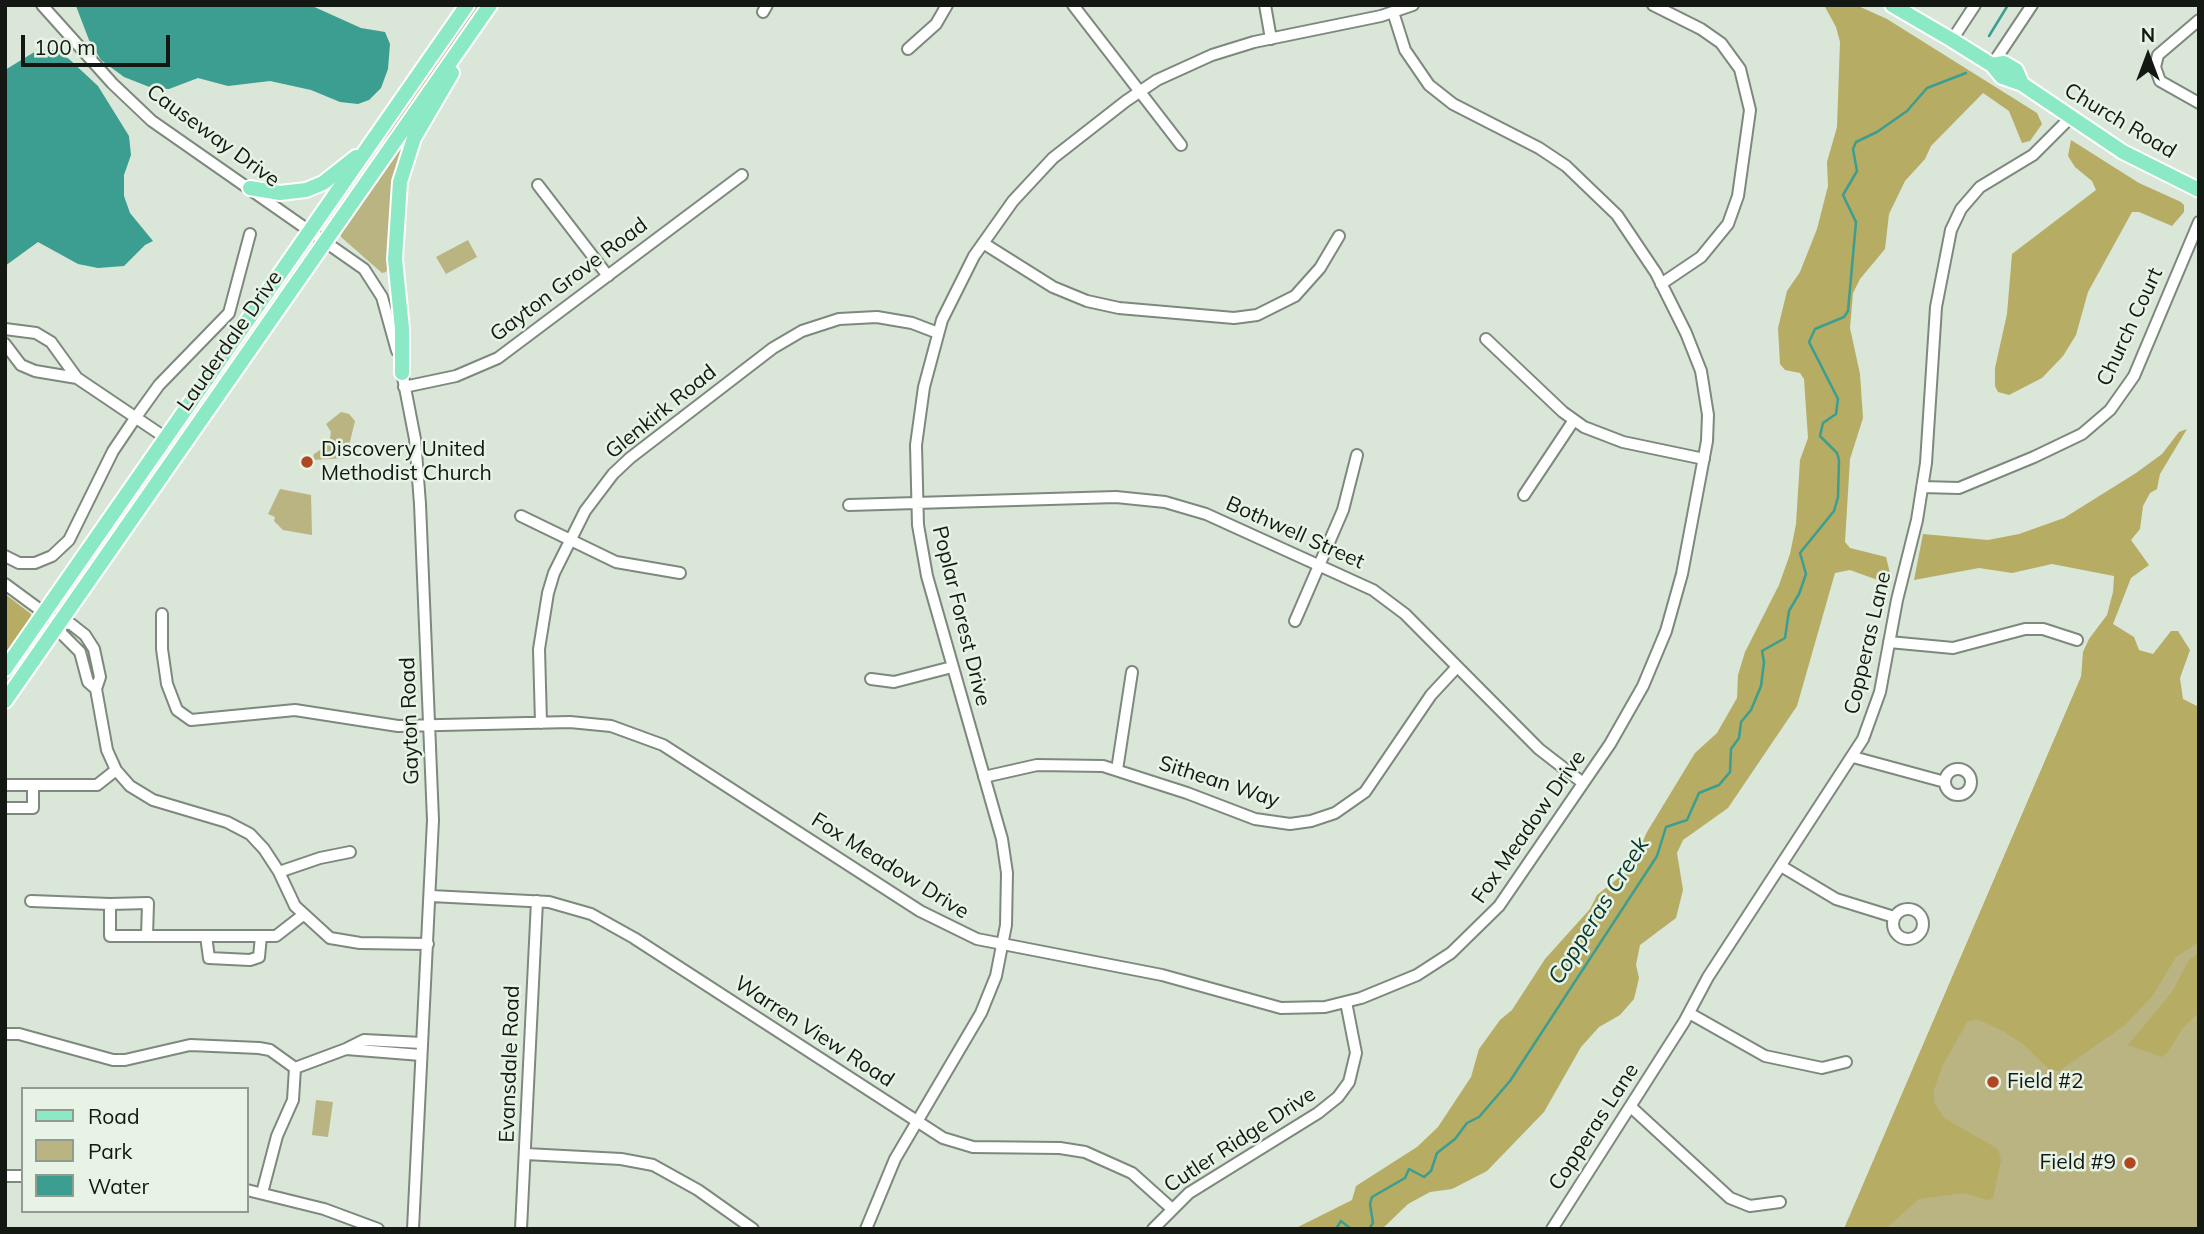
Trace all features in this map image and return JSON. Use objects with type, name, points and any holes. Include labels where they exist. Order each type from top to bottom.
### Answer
[{"type":"main road","name":"Lauderdale Drive","points":[[5,669],[467,5]]},
{"type":"main road","name":"Lauderdale Drive","points":[[5,701],[490,5]]},
{"type":"main road","name":"Church Road","points":[[1892,5],[1992,65],[2004,62],[2016,70],[2022,84],[2071,117],[2145,165],[2199,190]]},
{"type":"main road","points":[[403,380],[395,243],[403,168],[420,127],[481,18]]},
{"type":"main road","points":[[250,188],[280,193],[306,190],[330,178],[370,145]]},
{"type":"street","name":"Causeway Drive","points":[[42,5],[143,113],[185,145],[326,240]]},
{"type":"street","points":[[908,49],[936,24],[947,5]]},
{"type":"street","points":[[1073,5],[1181,145]]},
{"type":"street","points":[[1265,5],[1271,39]]},
{"type":"street","name":"Poplar Forest Drive","points":[[866,1229],[879,1192],[916,1122],[981,1013],[996,976],[1007,910],[1007,873],[1002,839],[927,576],[916,503],[915,466],[921,404],[938,333],[964,274],[1013,201],[1053,158],[1140,91],[1195,61],[1271,39],[1393,12],[1413,5]]},
{"type":"street","points":[[1653,5],[1701,29],[1721,43],[1740,69],[1749,110],[1738,196],[1728,223],[1702,257],[1661,284]]},
{"type":"street","points":[[1952,40],[1975,5]]},
{"type":"street","points":[[1992,65],[2032,5]]},
{"type":"street","name":"Fox Meadow Drive","points":[[163,614],[162,649],[167,684],[177,710],[191,720],[295,710],[379,724],[430,726],[541,723],[611,726],[663,744],[933,918],[963,934],[1003,945],[1162,975],[1281,1007],[1311,1009],[1346,1002],[1417,975],[1472,935],[1499,906],[1621,727],[1658,652],[1682,574],[1704,459],[1708,415],[1701,371],[1661,284],[1618,215],[1574,173],[1539,148],[1453,104],[1429,85],[1405,50],[1393,12]]},
{"type":"street","points":[[2199,20],[2158,55],[2155,67],[2161,80],[2199,103]]},
{"type":"street","name":"Copperas Lane","points":[[1552,1229],[1631,1107],[1708,977],[1853,757],[1873,716],[1922,487],[1936,307],[1951,230],[1961,209],[1980,187],[2033,155],[2071,117]]},
{"type":"street","name":"Gayton Grove Road","points":[[403,380],[456,376],[498,358],[742,175]]},
{"type":"street","points":[[538,185],[608,276]]},
{"type":"street","name":"Church Court","points":[[1922,487],[1959,488],[2082,434],[2110,410],[2134,376],[2199,222]]},
{"type":"street","points":[[5,556],[19,563],[35,563],[52,556],[69,540],[113,452],[136,417],[159,385],[229,313],[250,234]]},
{"type":"street","points":[[983,243],[1053,287],[1087,301],[1119,308],[1234,318],[1273,309],[1295,296],[1313,278],[1339,236]]},
{"type":"street","name":"Gayton Road","points":[[326,240],[357,262],[377,287],[391,323],[415,439],[433,820],[413,1229]]},
{"type":"street","name":"Glenkirk Road","points":[[541,723],[539,668],[542,620],[554,573],[597,493],[630,458],[792,336],[820,324],[858,317],[893,319],[938,333]]},
{"type":"street","points":[[5,329],[36,333],[51,342],[77,378],[166,438]]},
{"type":"street","points":[[1486,339],[1574,420],[1623,442],[1704,459]]},
{"type":"street","points":[[5,344],[21,365],[35,371],[77,378]]},
{"type":"street","points":[[1524,495],[1574,420]]},
{"type":"street","points":[[1295,621],[1343,510],[1357,455]]},
{"type":"street","name":"Bothwell Street","points":[[849,505],[1116,497],[1149,500],[1206,514],[1361,582],[1395,605],[1539,749],[1583,783]]},
{"type":"street","points":[[521,516],[616,562],[680,573]]},
{"type":"street","points":[[5,584],[58,623],[62,634],[80,652],[88,682],[96,688],[107,750],[116,770],[130,786],[153,800],[227,822],[244,830],[264,849],[295,906],[330,938],[360,943],[428,944]]},
{"type":"street","points":[[1889,642],[1952,648],[2025,629],[2055,631],[2077,640]]},
{"type":"street","points":[[872,679],[894,682],[952,667]]},
{"type":"street","name":"Sithean Way","points":[[985,777],[1056,763],[1117,770],[1273,823],[1302,823],[1325,817],[1365,792],[1432,695],[1457,667]]},
{"type":"street","points":[[1117,770],[1132,673]]},
{"type":"street","points":[[1853,757],[1945,782]]},
{"type":"street","points":[[5,786],[97,785],[116,770]]},
{"type":"street","points":[[5,808],[33,808],[33,786]]},
{"type":"street","points":[[279,873],[320,858],[350,852]]},
{"type":"street","points":[[1781,866],[1836,899],[1894,917]]},
{"type":"street","name":"Warren View Road","points":[[430,896],[537,901],[577,909],[616,927],[943,1138],[973,1147],[1060,1148],[1100,1157],[1132,1173],[1171,1208]]},
{"type":"street","points":[[31,901],[148,903],[147,936]]},
{"type":"street","name":"Evansdale Road","points":[[521,1229],[537,901]]},
{"type":"street","points":[[110,904],[110,936],[276,936],[303,915]]},
{"type":"street","points":[[206,936],[209,958],[250,960],[259,957],[261,936]]},
{"type":"street","name":"Cutler Ridge Drive","points":[[1153,1229],[1171,1208],[1199,1186],[1318,1113],[1338,1097],[1349,1082],[1356,1053],[1346,1002]]},
{"type":"street","points":[[1689,1013],[1752,1050],[1778,1060],[1822,1068],[1846,1062]]},
{"type":"street","points":[[5,1034],[19,1034],[113,1060],[125,1060],[190,1045],[259,1048],[270,1050],[295,1068]]},
{"type":"street","points":[[295,1068],[364,1040],[422,1043]]},
{"type":"street","points":[[346,1049],[421,1055]]},
{"type":"street","points":[[262,1193],[277,1136],[293,1100],[295,1068]]},
{"type":"street","points":[[1631,1107],[1731,1198],[1750,1206],[1780,1202]]},
{"type":"street","points":[[526,1154],[621,1159],[653,1165],[688,1184],[752,1229]]},
{"type":"street","points":[[248,1190],[324,1209],[378,1229]]},
{"type":"green space","points":[[474,5],[481,5],[379,150],[411,95]]},
{"type":"green space","points":[[403,140],[405,144],[397,169],[390,265],[386,272],[382,273],[341,237],[340,229]]},
{"type":"green space","points":[[468,240],[477,257],[446,274],[436,257]]},
{"type":"green space","points":[[341,412],[349,414],[355,421],[346,458],[312,460],[314,454],[329,444],[331,432],[326,424]]},
{"type":"green space","points":[[280,489],[311,495],[312,535],[283,530],[274,521],[275,517],[268,514]]},
{"type":"green space","points":[[2081,677],[2199,722],[2199,1229],[1844,1229]]},
{"type":"green space","points":[[316,1100],[333,1102],[328,1137],[312,1135]]},
{"type":"shaded area","points":[[1824,5],[1856,5],[1887,19],[2037,113],[2042,124],[2030,141],[2022,143],[2009,111],[1983,93],[1931,146],[1925,159],[1905,181],[1889,214],[1885,249],[1860,279],[1853,293],[1850,328],[1860,374],[1863,418],[1850,459],[1845,542],[1850,548],[1886,557],[1891,577],[1886,583],[1850,570],[1835,573],[1797,706],[1728,808],[1683,840],[1677,853],[1683,890],[1676,918],[1640,945],[1636,965],[1639,978],[1634,999],[1620,1015],[1599,1027],[1581,1047],[1544,1112],[1487,1171],[1452,1189],[1430,1192],[1408,1204],[1382,1229],[1294,1229],[1352,1200],[1356,1186],[1417,1147],[1438,1127],[1471,1077],[1479,1049],[1500,1020],[1512,1010],[1545,959],[1590,909],[1597,895],[1631,868],[1647,832],[1695,753],[1717,733],[1737,698],[1738,675],[1745,652],[1779,585],[1790,554],[1796,524],[1800,460],[1808,438],[1804,379],[1800,373],[1785,370],[1780,364],[1778,328],[1787,291],[1800,272],[1817,229],[1828,186],[1827,162],[1837,127],[1840,42],[1836,27]]},
{"type":"shaded area","points":[[2071,140],[2139,183],[2181,202],[2184,212],[2172,226],[2139,212],[2132,212],[2088,292],[2076,335],[2063,356],[2042,378],[2009,395],[1998,392],[1995,386],[1995,368],[2007,314],[2012,254],[2096,190],[2092,181],[2075,167],[2068,156]]},
{"type":"shaded area","points":[[2187,429],[2160,474],[2157,489],[2150,493],[2143,506],[2140,529],[2131,540],[2149,565],[2131,578],[2113,624],[2134,637],[2139,650],[2153,654],[2171,631],[2178,631],[2190,650],[2180,678],[2183,699],[2199,707],[2199,942],[2176,957],[2153,995],[2125,1025],[2059,1071],[2049,1069],[2023,1044],[2003,1031],[1977,1019],[1967,1022],[1943,1065],[1934,1090],[1934,1102],[1944,1118],[1998,1149],[2001,1160],[1993,1198],[1987,1200],[1964,1193],[1919,1199],[1885,1229],[1844,1229],[2081,677],[2083,652],[2107,615],[2113,592],[2114,576],[2052,564],[2012,573],[1979,568],[1914,580],[1923,534],[1988,540],[2019,534],[2064,518],[2136,473],[2162,454],[2179,432]]},
{"type":"shaded area","points":[[5,594],[31,614],[32,618],[5,657]]},
{"type":"shaded area","points":[[2199,953],[2199,1012],[2183,1028],[2162,1057],[2128,1045],[2172,992],[2189,960]]},
{"type":"water","points":[[310,5],[361,28],[385,32],[390,44],[388,69],[381,88],[369,100],[358,104],[340,102],[311,90],[270,81],[228,86],[198,78],[169,89],[152,88],[124,77],[101,60],[89,40],[76,6]]},
{"type":"water","points":[[53,50],[69,59],[98,86],[129,136],[131,155],[124,175],[124,196],[130,213],[153,241],[145,245],[124,266],[98,268],[78,264],[38,242],[5,266],[5,70],[36,51]]},
{"type":"waterway","name":"Copperas Creek","points":[[1989,36],[2008,5]]},
{"type":"waterway","name":"Copperas Creek","points":[[1369,1229],[1373,1223],[1370,1204],[1372,1197],[1405,1178],[1409,1169],[1424,1177],[1431,1171],[1437,1153],[1455,1139],[1467,1123],[1479,1117],[1510,1081],[1657,856],[1666,827],[1687,820],[1699,793],[1719,785],[1730,772],[1731,749],[1739,738],[1741,722],[1751,710],[1761,686],[1764,662],[1762,651],[1785,638],[1789,611],[1806,574],[1800,553],[1834,511],[1838,497],[1837,453],[1820,436],[1823,423],[1836,414],[1838,399],[1809,342],[1815,329],[1844,317],[1848,311],[1856,222],[1843,195],[1857,171],[1853,149],[1856,142],[1877,132],[1907,111],[1927,88],[1966,73]]},
{"type":"waterway","name":"Copperas Creek","points":[[1336,1229],[1341,1221],[1351,1229]]},
{"type":"place","name":"Discovery United Methodist Church","points":[[307,462]]},
{"type":"place","name":"Field #2","points":[[1993,1082]]},
{"type":"place","name":"Field #9","points":[[2130,1163]]}]
